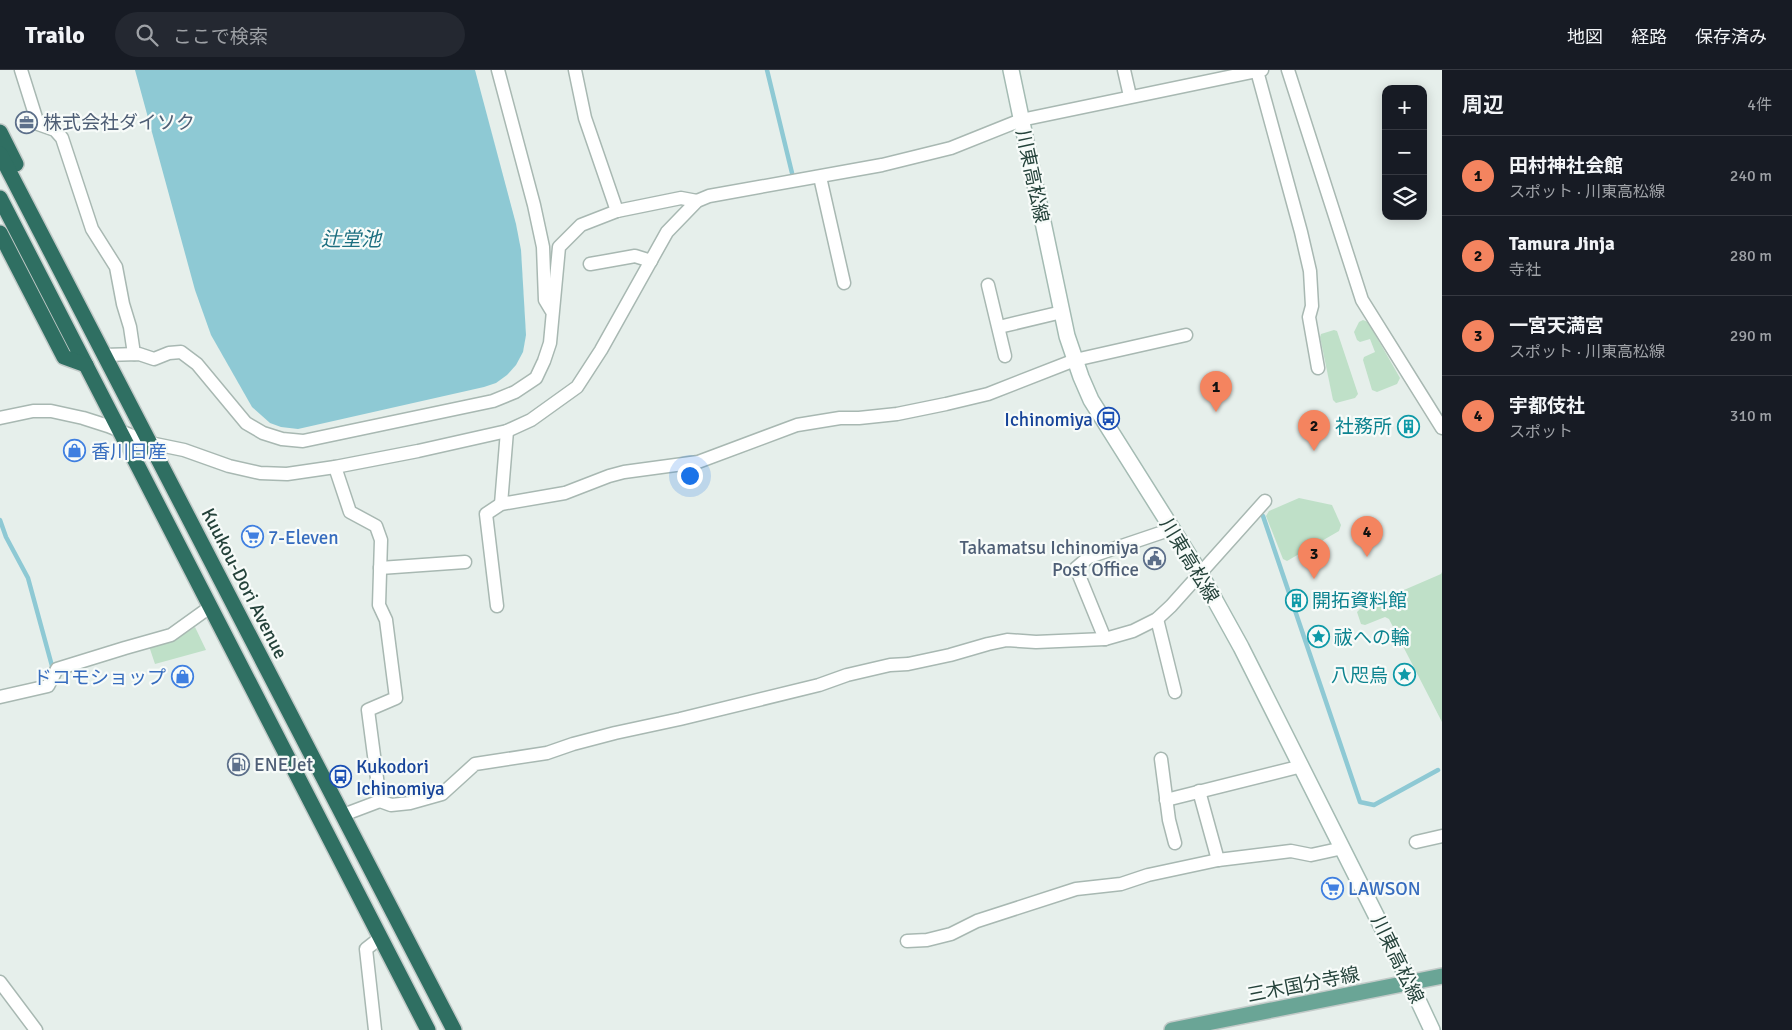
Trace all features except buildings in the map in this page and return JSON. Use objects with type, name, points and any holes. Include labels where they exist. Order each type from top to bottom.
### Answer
[{"type":"highway","points":[[0,132],[102,333],[104,355]]},
{"type":"highway","name":"Kuukou-Dori Avenue","points":[[0,154],[454,1030]]},
{"type":"highway","points":[[0,198],[428,1030]]},
{"type":"highway","points":[[0,233],[64,357],[86,365]]},
{"type":"main road","name":"川東高松線","points":[[1011,70],[1062,312],[1080,377],[1091,400],[1200,573],[1246,656],[1432,1030]]},
{"type":"main road","name":"三木国分寺線","points":[[1172,1030],[1442,976]]},
{"type":"street","points":[[21,70],[38,124],[55,130],[62,138],[92,229],[116,267],[123,304],[130,327],[134,354]]},
{"type":"street","points":[[498,70],[534,205],[542,246],[545,300],[552,311]]},
{"type":"street","points":[[575,70],[585,118],[617,211]]},
{"type":"street","points":[[1124,70],[1130,96]]},
{"type":"street","points":[[0,418],[33,411],[51,411],[83,418],[150,443],[184,450],[229,466],[260,473],[287,474],[335,467],[507,431],[532,420],[576,387],[601,350],[667,232],[697,201],[709,196],[882,165],[951,148],[1021,120],[1260,70],[1310,271],[1312,306],[1309,317],[1318,368]]},
{"type":"street","points":[[1288,70],[1362,300],[1442,428]]},
{"type":"street","points":[[820,177],[844,283]]},
{"type":"street","points":[[104,355],[139,354],[154,360],[169,353],[181,352],[197,364],[246,423],[263,433],[282,439],[303,440],[493,401],[516,392],[536,378],[550,343],[559,247],[581,224],[617,211],[681,198],[697,201]]},
{"type":"street","points":[[590,264],[635,256],[651,261]]},
{"type":"street","points":[[988,285],[1005,356]]},
{"type":"street","points":[[999,327],[1062,312]]},
{"type":"street","points":[[497,606],[486,514],[501,504],[565,493],[624,472],[698,462],[797,426],[840,418],[897,414],[988,394],[1075,360],[1186,335]]},
{"type":"street","points":[[501,504],[507,431]]},
{"type":"street","points":[[335,467],[350,512],[376,526],[381,540],[379,606],[386,620],[396,698],[368,710],[380,801]]},
{"type":"street","points":[[343,815],[380,801],[391,805],[401,804],[442,794],[475,764],[546,753],[615,733],[819,685],[846,675],[890,665],[908,664],[1007,640],[1036,642],[1105,639],[1133,631],[1157,619],[1171,606],[1265,501]]},
{"type":"street","points":[[1105,639],[1076,568],[1089,558],[1172,529]]},
{"type":"street","points":[[380,568],[464,562]]},
{"type":"street","points":[[0,697],[48,686],[57,669],[171,635],[210,607]]},
{"type":"street","points":[[1157,619],[1175,692]]},
{"type":"street","points":[[1160,759],[1175,843]]},
{"type":"street","points":[[1166,800],[1302,766]]},
{"type":"street","points":[[1200,791],[1218,860]]},
{"type":"street","points":[[1416,842],[1442,836]]},
{"type":"street","points":[[907,941],[927,940],[951,934],[977,921],[1076,890],[1121,884],[1148,875],[1218,860],[1291,851],[1311,856],[1343,848]]},
{"type":"street","points":[[375,1030],[366,949],[380,938]]},
{"type":"street","points":[[0,982],[36,1030]]},
{"type":"green space","points":[[1363,320],[1368,322],[1400,378],[1397,384],[1377,392],[1372,390],[1363,360],[1364,357],[1375,352],[1370,339],[1360,342],[1357,340],[1354,332],[1359,322]]},
{"type":"green space","points":[[1334,330],[1337,331],[1358,394],[1355,398],[1336,403],[1333,400],[1320,337],[1321,334]]},
{"type":"green space","points":[[1299,498],[1332,505],[1341,525],[1339,531],[1287,561],[1283,559],[1266,516],[1269,511]]},
{"type":"green space","points":[[1442,572],[1442,722],[1389,619],[1385,617],[1365,625],[1361,624],[1357,612]]},
{"type":"green space","points":[[195,627],[206,650],[155,664],[149,646],[176,639]]},
{"type":"water","name":"辻堂池","points":[[135,70],[475,70],[516,224],[521,250],[526,335],[523,352],[516,365],[496,383],[484,387],[298,429],[281,427],[270,423],[252,407],[211,335],[195,290]]},
{"type":"waterway","points":[[767,70],[792,173]]},
{"type":"waterway","points":[[1263,516],[1360,802],[1374,805],[1438,770]]},
{"type":"waterway","points":[[0,520],[6,537],[28,578],[52,666],[51,671]]},
{"type":"place","name":"株式会社ダイソク","points":[[27,122]]},
{"type":"place","name":"田村神社会館","points":[[1216,412]]},
{"type":"place","name":"Ichinomiya","points":[[1109,419]]},
{"type":"place","name":"社務所","points":[[1408,426]]},
{"type":"place","name":"香川日産","points":[[75,451]]},
{"type":"place","name":"Tamura Jinja","points":[[1314,451]]},
{"type":"place","name":"7-Eleven","points":[[252,537]]},
{"type":"place","name":"宇都伎社","points":[[1367,557]]},
{"type":"place","name":"Takamatsu Ichinomiya Post Office","points":[[1155,558]]},
{"type":"place","name":"一宮天満宮","points":[[1314,579]]},
{"type":"place","name":"開拓資料館","points":[[1296,600]]},
{"type":"place","name":"祓への輪","points":[[1318,637]]},
{"type":"place","name":"八咫烏","points":[[1404,675]]},
{"type":"place","name":"ドコモショップ","points":[[182,677]]},
{"type":"place","name":"ENEJet","points":[[238,764]]},
{"type":"place","name":"Kukodori Ichinomiya","points":[[340,777]]},
{"type":"place","name":"LAWSON","points":[[1332,888]]}]
